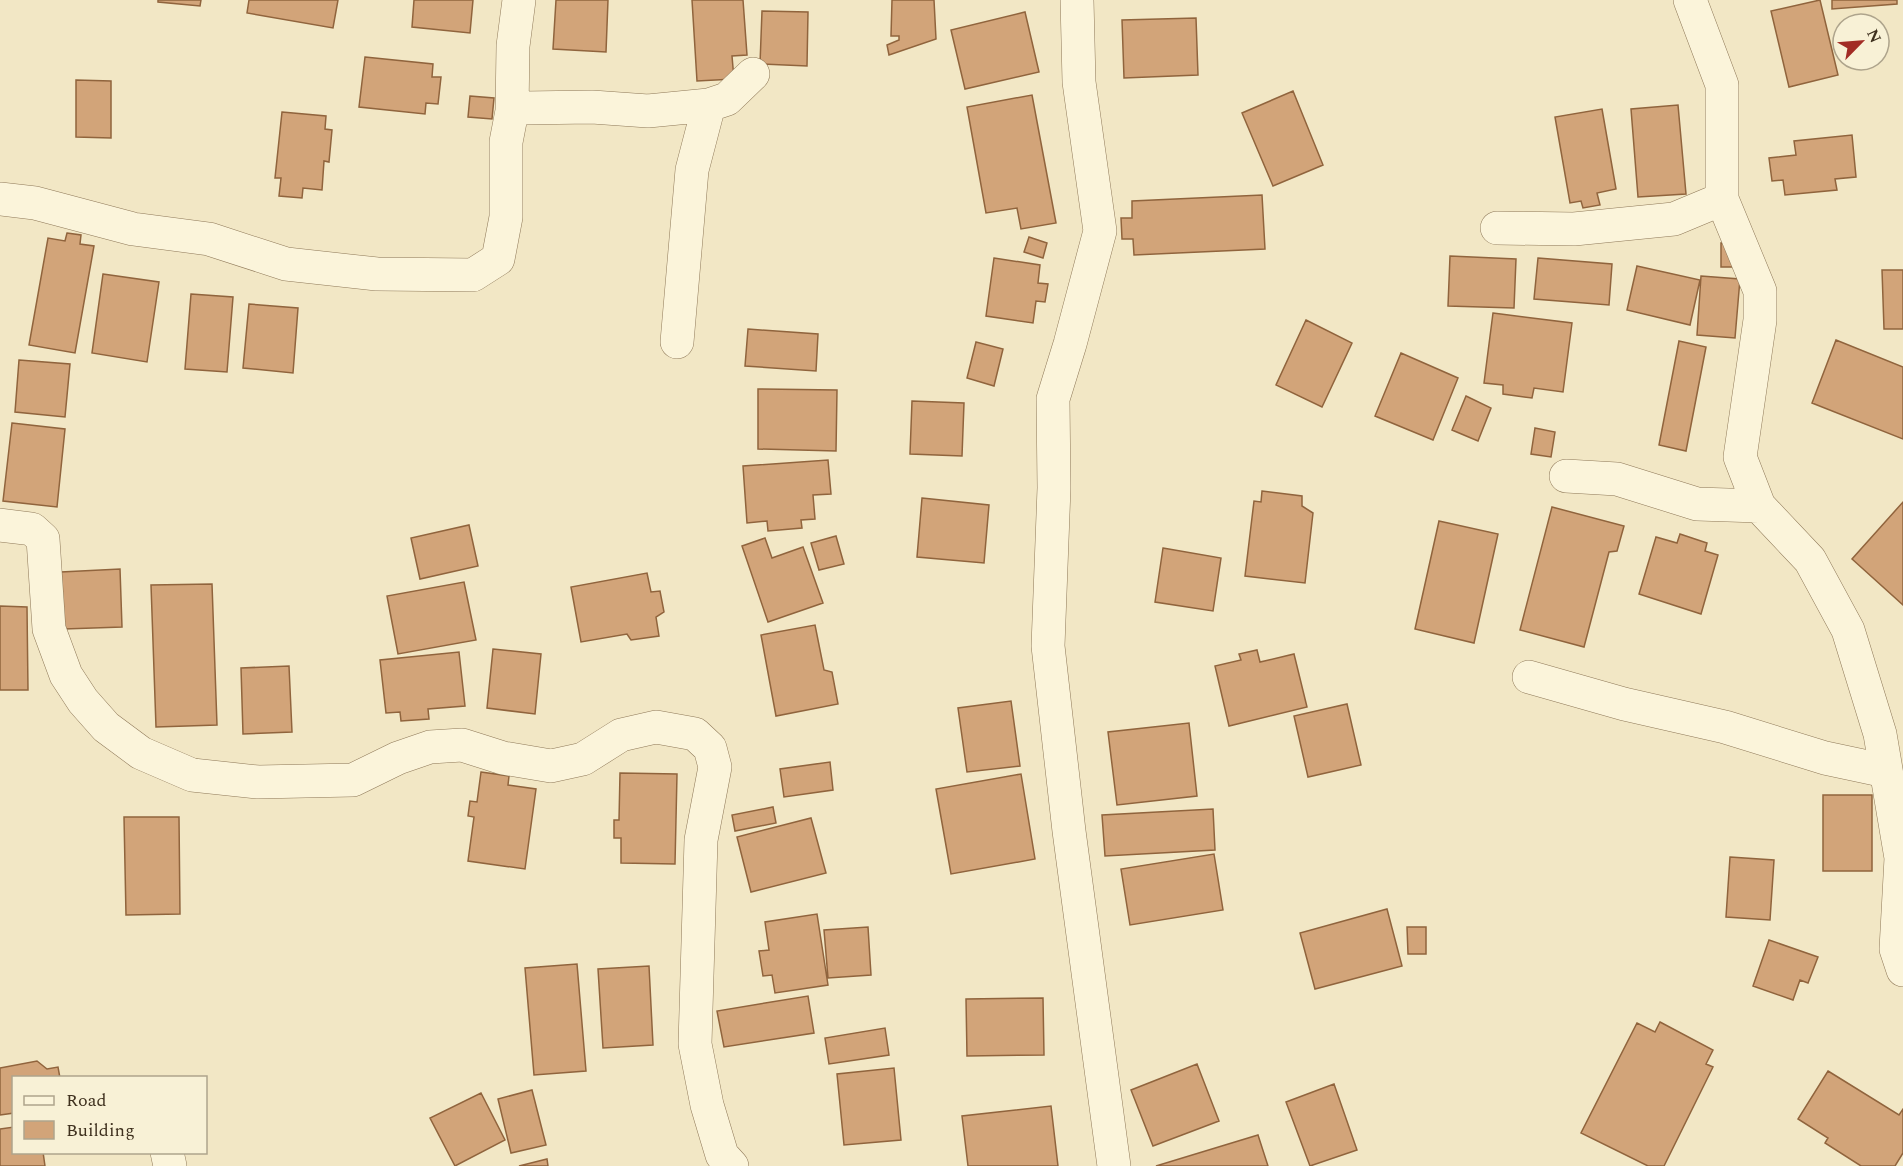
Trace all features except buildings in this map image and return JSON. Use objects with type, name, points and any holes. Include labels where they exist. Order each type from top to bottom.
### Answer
[{"type":"street","points":[[0,199],[34,203],[133,229],[209,239],[286,264],[377,274],[473,275],[498,259],[507,217],[506,142],[512,111],[513,46],[519,0]]},
{"type":"street","points":[[1077,0],[1079,82],[1100,231],[1053,399],[1054,488],[1048,646],[1069,831],[1114,1166]]},
{"type":"street","points":[[1689,0],[1722,86],[1722,199],[1760,291],[1760,320],[1740,457],[1759,506],[1810,560],[1848,630],[1880,734],[1886,771],[1900,858],[1896,949],[1903,970]]},
{"type":"street","points":[[512,111],[523,108],[592,107],[648,111],[709,105],[727,99],[753,74]]},
{"type":"street","points":[[676,342],[692,170],[709,105]]},
{"type":"street","points":[[1497,228],[1574,229],[1674,219],[1722,199]]},
{"type":"street","points":[[1566,476],[1617,479],[1697,504],[1759,506]]},
{"type":"street","points":[[0,525],[32,529],[43,539],[49,629],[66,675],[83,701],[106,727],[141,753],[192,775],[258,782],[353,780],[430,747],[462,745],[503,758],[551,766],[584,759],[621,735],[656,727],[695,734],[710,748],[715,767],[701,840],[694,1044],[720,1162]]},
{"type":"street","points":[[1529,677],[1624,704],[1725,727],[1826,758],[1886,771]]}]
